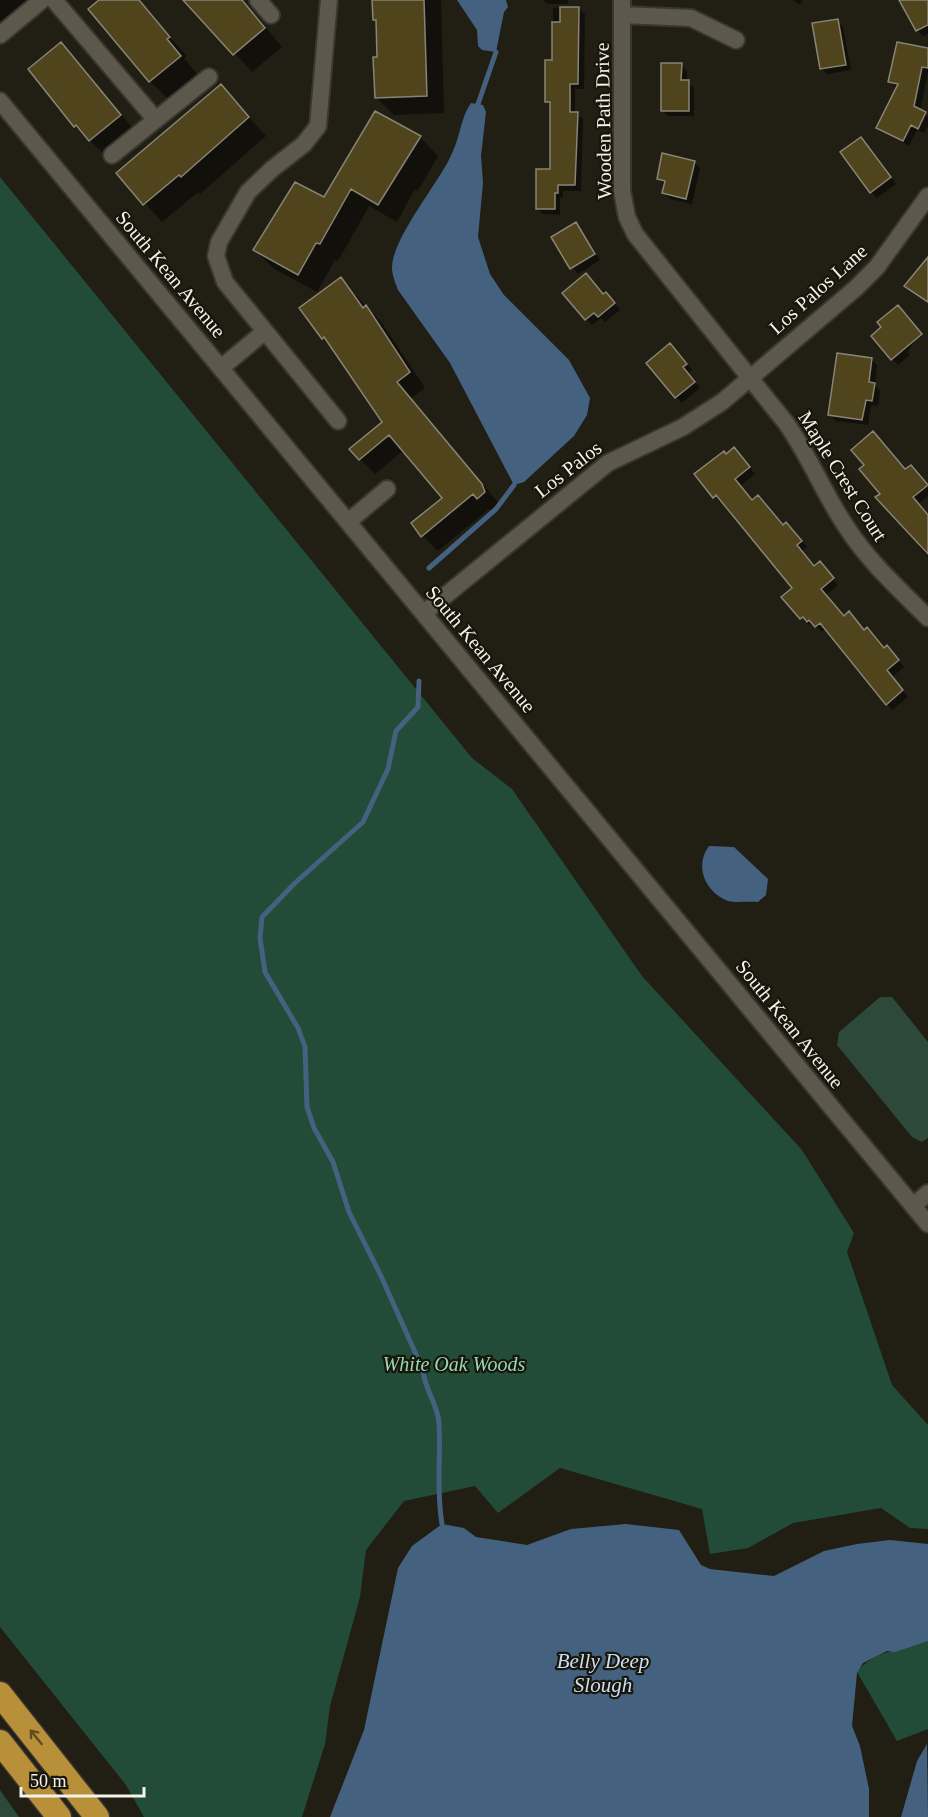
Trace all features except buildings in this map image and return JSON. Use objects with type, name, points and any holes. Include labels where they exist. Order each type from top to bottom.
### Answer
[{"type":"highway","points":[[0,1694],[97,1817]]},
{"type":"highway","points":[[0,1742],[58,1817]]},
{"type":"street","points":[[0,35],[42,0]]},
{"type":"street","points":[[54,0],[156,120]]},
{"type":"street","points":[[258,0],[271,15]]},
{"type":"street","points":[[329,0],[318,126],[304,144],[263,176],[248,192],[219,242],[216,256],[225,282],[263,333],[338,421]]},
{"type":"street","points":[[623,8],[691,18],[736,40]]},
{"type":"street","name":"Wooden Path Drive","points":[[623,8],[622,191],[627,217],[648,253],[750,378]]},
{"type":"street","points":[[112,155],[208,77]]},
{"type":"street","name":"South Kean Avenue","points":[[0,100],[928,1224]]},
{"type":"street","name":"Los Palos Lane","points":[[750,378],[856,288],[877,267],[928,196]]},
{"type":"street","points":[[222,367],[263,333]]},
{"type":"street","name":"Los Palos","points":[[424,613],[608,463],[706,414],[750,378]]},
{"type":"street","name":"Maple Crest Court","points":[[750,378],[801,444],[837,512],[857,543],[928,618]]},
{"type":"street","points":[[348,522],[387,489]]},
{"type":"street","points":[[913,1206],[928,1193]]},
{"type":"green space","name":"White Oak Woods","points":[[0,177],[472,758],[512,789],[642,976],[802,1150],[854,1233],[847,1252],[892,1385],[928,1425],[928,1529],[910,1528],[881,1508],[793,1523],[748,1548],[710,1554],[702,1509],[560,1468],[498,1513],[475,1486],[404,1501],[366,1550],[360,1597],[330,1706],[325,1744],[302,1817],[144,1817],[126,1785],[0,1627]]},
{"type":"green space","points":[[880,997],[892,997],[928,1042],[928,1138],[922,1142],[912,1137],[837,1045],[839,1032]]},
{"type":"green space","points":[[928,1641],[928,1729],[897,1741],[857,1672],[871,1659],[880,1655]]},
{"type":"green space","points":[[0,1790],[19,1817],[0,1817]]},
{"type":"water","points":[[457,0],[506,0],[508,7],[504,12],[496,52],[482,50],[478,46],[477,30]]},
{"type":"water","points":[[471,103],[483,105],[486,112],[481,156],[483,183],[478,237],[490,274],[504,295],[569,360],[590,398],[587,415],[574,436],[524,482],[514,485],[450,363],[398,290],[392,270],[394,254],[400,240],[447,163]]},
{"type":"water","points":[[709,846],[734,847],[768,879],[766,895],[758,902],[735,902],[720,897],[713,891],[704,878],[702,870],[702,862]]},
{"type":"water","name":"Belly Deep Slough","points":[[442,1524],[464,1528],[476,1537],[527,1545],[571,1529],[626,1524],[679,1530],[701,1565],[710,1569],[774,1576],[824,1551],[857,1544],[890,1540],[928,1544],[928,1641],[895,1652],[887,1651],[863,1663],[857,1673],[852,1726],[860,1746],[869,1789],[869,1817],[330,1817],[364,1730],[398,1568],[412,1546]]},
{"type":"water","points":[[927,1744],[928,1817],[901,1817],[917,1761]]},
{"type":"waterway","points":[[478,104],[496,52]]},
{"type":"waterway","points":[[429,568],[496,509],[514,485]]},
{"type":"waterway","points":[[419,681],[418,707],[396,731],[388,769],[363,822],[295,883],[262,917],[260,938],[265,972],[298,1028],[305,1047],[307,1107],[314,1128],[333,1162],[349,1212],[381,1276],[423,1370],[437,1411],[439,1499],[442,1524]]}]
